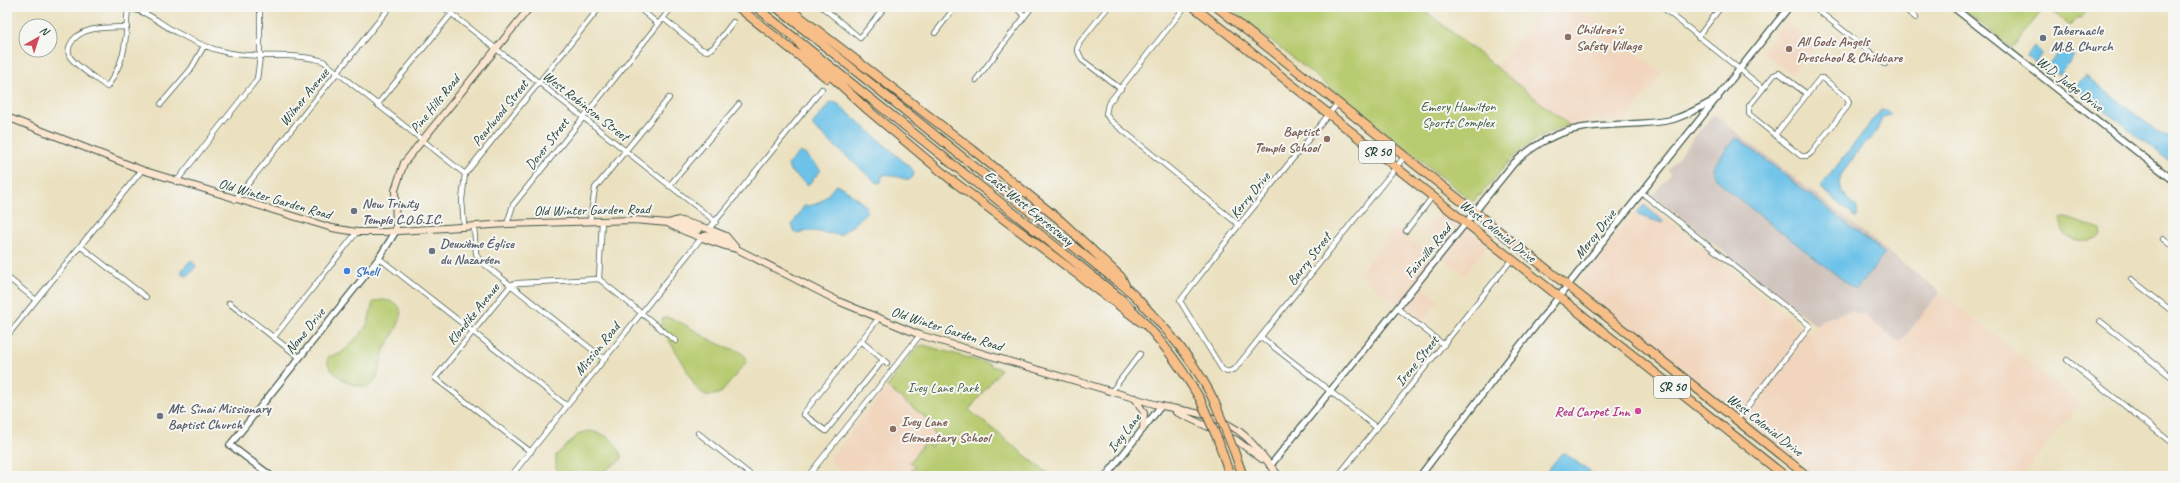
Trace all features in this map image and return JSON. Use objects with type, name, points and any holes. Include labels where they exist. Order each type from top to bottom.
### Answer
[{"type":"highway","points":[[738,7],[821,74],[843,88]]},
{"type":"highway","name":"East-West Expressway","points":[[756,7],[1120,298],[1148,326],[1172,356],[1200,399],[1218,440],[1230,476]]},
{"type":"highway","name":"East-West Expressway","points":[[776,7],[1022,206],[1115,280],[1126,286],[1173,335],[1192,362],[1215,403],[1243,476]]},
{"type":"highway","name":"West Colonial Drive","points":[[1194,7],[1785,476]]},
{"type":"highway","name":"West Colonial Drive","points":[[1217,7],[1807,476]]},
{"type":"highway","points":[[789,8],[950,131],[1061,220],[1120,277],[1126,286]]},
{"type":"highway","points":[[796,39],[806,53],[843,88],[949,178],[1136,320],[1148,326]]},
{"type":"highway","points":[[1259,58],[1268,47]]},
{"type":"highway","points":[[1682,395],[1687,390],[1691,390],[1721,412],[1728,413]]},
{"type":"highway","points":[[1772,466],[1777,464],[1793,476]]},
{"type":"main road","name":"Pine Hills Road","points":[[396,231],[395,190],[404,163],[421,140],[530,7]]},
{"type":"main road","name":"Old Winter Garden Road","points":[[7,117],[176,182],[318,224],[357,232],[590,221],[645,220],[668,223],[678,220],[709,229],[726,236],[735,246],[878,319],[920,335],[1161,406],[1205,424],[1236,440],[1270,466],[1279,476]]},
{"type":"main road","name":"Old Winter Garden Road","points":[[668,223],[674,228],[702,236],[726,247],[735,246]]},
{"type":"main road","points":[[674,228],[679,225],[702,231],[709,229]]},
{"type":"main road","points":[[1135,398],[1144,413],[1143,429]]},
{"type":"street","points":[[176,182],[257,80],[260,57],[260,7]]},
{"type":"street","name":"Wilmer Avenue","points":[[235,200],[390,7]]},
{"type":"street","name":"West Robinson Street","points":[[443,7],[582,118],[716,222]]},
{"type":"street","points":[[377,105],[457,7]]},
{"type":"street","name":"Pearlwood Street","points":[[465,174],[600,7]]},
{"type":"street","points":[[638,7],[658,24]]},
{"type":"street","name":"Dover Street","points":[[506,224],[513,205],[672,7]]},
{"type":"street","points":[[822,7],[860,38],[885,7]]},
{"type":"street","points":[[935,32],[955,7]]},
{"type":"street","points":[[1015,7],[1026,16]]},
{"type":"street","points":[[976,80],[1032,7]]},
{"type":"street","points":[[1108,7],[1080,42],[1077,49],[1082,60],[1120,89]]},
{"type":"street","points":[[1185,7],[1108,104],[1106,114],[1110,120],[1239,225]]},
{"type":"street","points":[[1662,7],[1763,88]]},
{"type":"street","points":[[1698,37],[1721,7]]},
{"type":"street","name":"Mercy Drive","points":[[1420,476],[1789,7]]},
{"type":"street","points":[[1814,7],[1885,64]]},
{"type":"street","points":[[1902,7],[1916,18]]},
{"type":"street","name":"W.D. Judge Drive","points":[[1953,7],[2173,180]]},
{"type":"street","points":[[127,27],[102,28],[88,31],[78,36],[71,43],[68,50],[71,58],[107,87],[118,70],[126,46],[127,27],[128,8],[143,11],[174,31],[204,46],[226,52],[260,57],[311,57],[323,61],[465,174],[462,200],[464,226]]},
{"type":"street","points":[[663,18],[701,49],[708,51],[733,22]]},
{"type":"street","points":[[161,104],[191,69],[204,46]]},
{"type":"street","points":[[1775,135],[1808,94],[1820,78],[1823,78],[1847,98],[1848,102],[1842,113],[1811,153],[1807,156],[1801,156],[1775,135],[1749,114],[1749,106],[1774,75],[1779,73],[1808,94]]},
{"type":"street","points":[[709,229],[822,89]]},
{"type":"street","points":[[590,221],[595,188],[669,98]]},
{"type":"street","name":"Fairvilla Road","points":[[1270,466],[1331,392],[1474,212],[1514,163],[1527,150],[1565,130],[1590,125],[1649,123],[1673,120],[1694,112],[1718,98]]},
{"type":"street","name":"Kerry Drive","points":[[1227,372],[1222,369],[1180,302],[1239,225],[1338,103]]},
{"type":"street","points":[[669,186],[739,104]]},
{"type":"street","points":[[1694,112],[1703,116]]},
{"type":"street","name":"Barry Street","points":[[1227,372],[1235,368],[1261,337],[1405,156]]},
{"type":"street","points":[[7,336],[142,170]]},
{"type":"street","points":[[1642,193],[1810,326],[1737,420]]},
{"type":"street","points":[[1406,231],[1433,196]]},
{"type":"street","points":[[602,221],[600,279],[676,341]]},
{"type":"street","points":[[474,226],[476,253],[479,260],[604,359]]},
{"type":"street","name":"Nome Drive","points":[[271,476],[230,445],[379,258],[396,231]]},
{"type":"street","points":[[274,336],[357,232]]},
{"type":"street","name":"Mission Road","points":[[511,476],[702,236]]},
{"type":"street","points":[[2163,238],[2173,247]]},
{"type":"street","points":[[80,246],[146,297]]},
{"type":"street","points":[[379,258],[566,405]]},
{"type":"street","name":"Irene Street","points":[[1338,476],[1512,259]]},
{"type":"street","points":[[7,278],[36,300]]},
{"type":"street","name":"Klondike Avenue","points":[[531,452],[435,378],[511,285],[517,283],[600,279]]},
{"type":"street","points":[[2131,279],[2173,312]]},
{"type":"street","points":[[228,303],[274,336],[299,357]]},
{"type":"street","points":[[1397,308],[1444,345]]},
{"type":"street","points":[[860,341],[885,361],[826,431],[803,414],[860,341],[878,319]]},
{"type":"street","points":[[2100,320],[2173,378]]},
{"type":"street","points":[[808,476],[920,335]]},
{"type":"street","points":[[1261,337],[1377,428]]},
{"type":"street","points":[[1111,392],[1140,354]]},
{"type":"street","points":[[2067,360],[2173,444]]},
{"type":"street","name":"Ivey Lane","points":[[1106,476],[1161,406]]},
{"type":"street","points":[[698,433],[752,476]]},
{"type":"shaded area","name":"Children's Safety Village","points":[[1544,7],[1579,7],[1662,73],[1628,118],[1607,119],[1569,125],[1496,67]]},
{"type":"shaded area","name":"All Gods Angels Preschool & Childcare","points":[[1786,22],[1815,46],[1792,75],[1762,51]]},
{"type":"shaded area","points":[[1713,114],[1940,292],[1900,343],[1862,313],[1860,315],[1853,310],[1821,320],[1817,326],[1653,195],[1671,173],[1668,170]]},
{"type":"shaded area","points":[[1644,201],[1810,334],[1821,320],[1853,310],[1862,312],[1900,343],[1940,292],[2080,403],[2022,476],[1819,476],[1577,286]]},
{"type":"shaded area","points":[[1443,210],[1487,245],[1464,275],[1441,257],[1445,251],[1424,232]]},
{"type":"shaded area","points":[[1395,227],[1434,259],[1417,280],[1439,301],[1421,324],[1359,274]]},
{"type":"shaded area","name":"Ivey Lane Elementary School","points":[[887,387],[926,419],[937,439],[931,447],[925,443],[910,462],[915,466],[907,476],[848,476],[829,460]]},
{"type":"green space","name":"Emery Hamilton Sports Complex","points":[[1229,7],[1420,7],[1569,125],[1540,138],[1518,153],[1473,202]]},
{"type":"green space","points":[[1961,7],[2045,7],[2012,48]]},
{"type":"green space","points":[[2047,7],[2090,7],[2079,20],[2078,16],[2070,26]]},
{"type":"green space","points":[[2060,218],[2066,218],[2100,229],[2101,235],[2094,239],[2088,240],[2071,239],[2064,234]]},
{"type":"green space","points":[[382,300],[393,302],[399,307],[401,313],[400,321],[384,351],[375,380],[368,387],[362,387],[350,383],[338,376],[333,372],[327,361],[329,356],[340,354],[362,332],[368,323],[373,302]]},
{"type":"green space","points":[[666,317],[680,322],[714,342],[737,351],[746,357],[747,361],[722,392],[713,395],[706,395],[696,387],[660,326],[663,318]]},
{"type":"green space","name":"Ivey Lane Park","points":[[923,345],[990,364],[991,366],[1001,369],[969,410],[1051,476],[907,476],[915,466],[910,462],[925,442],[931,447],[937,439],[926,418],[887,387],[917,347]]},
{"type":"green space","points":[[590,431],[602,434],[611,439],[617,447],[622,459],[597,476],[559,476],[556,468],[556,455],[580,433]]},
{"type":"water","points":[[2034,46],[2042,53],[2035,63],[2026,55]]},
{"type":"water","points":[[2065,47],[2074,56],[2059,75],[2049,67],[2049,65],[2061,49]]},
{"type":"water","points":[[2086,76],[2162,135],[2173,139],[2173,164],[2077,89],[2076,85]]},
{"type":"water","points":[[831,102],[837,103],[911,168],[914,172],[913,177],[909,180],[887,174],[882,176],[881,182],[877,183],[813,127],[813,123]]},
{"type":"water","points":[[1881,110],[1888,111],[1891,115],[1883,117],[1874,135],[1862,146],[1841,175],[1839,183],[1841,190],[1849,201],[1857,207],[1857,218],[1820,187]]},
{"type":"water","points":[[1734,139],[1739,139],[1885,254],[1856,289],[1725,188],[1713,174],[1713,167]]},
{"type":"water","points":[[800,152],[806,155],[821,170],[808,185],[790,171],[788,165]]},
{"type":"water","points":[[836,185],[842,187],[866,206],[867,211],[856,223],[840,235],[812,231],[795,233],[792,225],[804,206],[819,203]]},
{"type":"water","points":[[1644,205],[1663,221],[1662,223],[1636,213]]},
{"type":"water","points":[[191,260],[196,266],[190,274],[186,276],[182,274],[182,270]]},
{"type":"water","points":[[1565,453],[1595,476],[1543,476],[1561,454]]},
{"type":"place","name":"Children's Safety Village","points":[[1568,37]]},
{"type":"place","name":"Tabernacle M.B. Church","points":[[2043,38]]},
{"type":"place","name":"All Gods Angels Preschool & Childcare","points":[[1789,49]]},
{"type":"place","name":"Baptist Temple School","points":[[1327,139]]},
{"type":"place","name":"New Trinity Temple C.O.G.I.C.","points":[[354,211]]},
{"type":"place","name":"Deuxième Église du Nazaréen","points":[[432,251]]},
{"type":"place","name":"Shell","points":[[347,271]]},
{"type":"place","name":"Red Carpet Inn","points":[[1638,411]]},
{"type":"place","name":"Mt. Sinai Missionary Baptist Church","points":[[160,416]]},
{"type":"place","name":"Ivey Lane Elementary School","points":[[893,429]]}]
